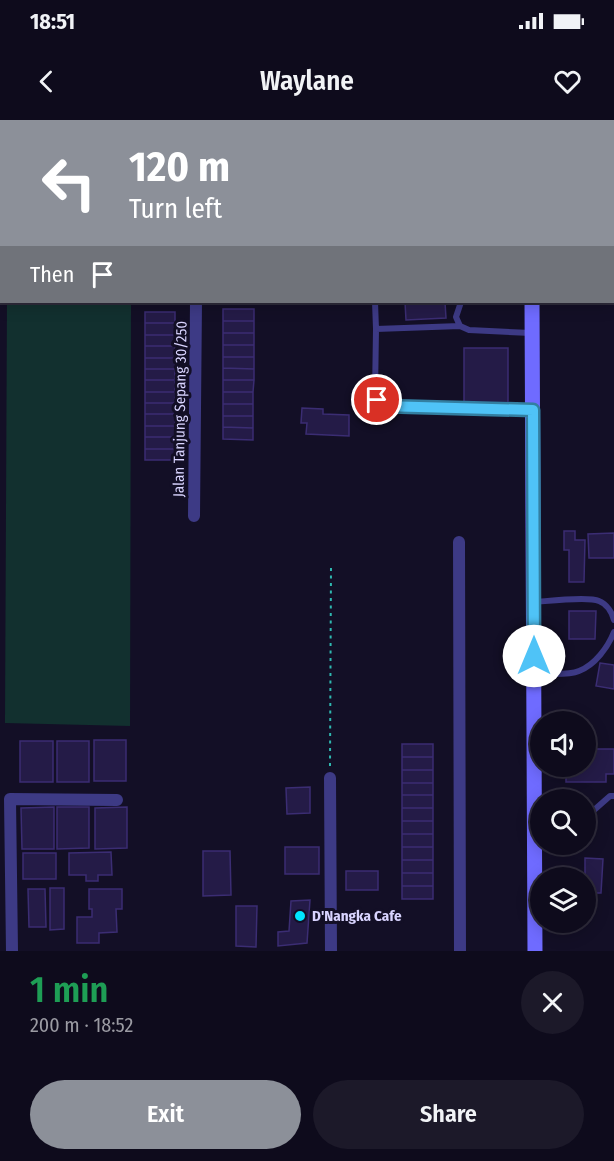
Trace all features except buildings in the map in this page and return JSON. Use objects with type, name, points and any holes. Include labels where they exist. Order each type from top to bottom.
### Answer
[{"type":"street","name":"Jalan Tanjung Sepang 30/250","points":[[194,516],[196,303]]},
{"type":"street","points":[[532,303],[536,789]]},
{"type":"street","points":[[459,542],[460,951]]},
{"type":"street","points":[[330,778],[331,951]]},
{"type":"street","points":[[12,951],[10,799],[117,800]]},
{"type":"street","points":[[535,951],[537,855]]},
{"type":"lane","points":[[375,303],[375,394],[382,406],[533,410]]},
{"type":"lane","points":[[460,303],[456,317],[460,326]]},
{"type":"lane","points":[[376,329],[460,326],[469,330],[532,333]]},
{"type":"lane","points":[[534,602],[587,599],[600,601],[611,612],[614,620]]},
{"type":"lane","points":[[534,674],[579,671],[597,658],[608,646],[614,632]]},
{"type":"lane","points":[[596,808],[610,796],[614,796]]},
{"type":"path","points":[[330,778],[331,564]]},
{"type":"green space","points":[[7,303],[131,303],[130,726],[5,723]]},
{"type":"place","name":"D'Nangka Cafe","points":[[300,916]]},
{"type":"route","points":[[377,400],[382,406],[533,410],[534,656]]}]
